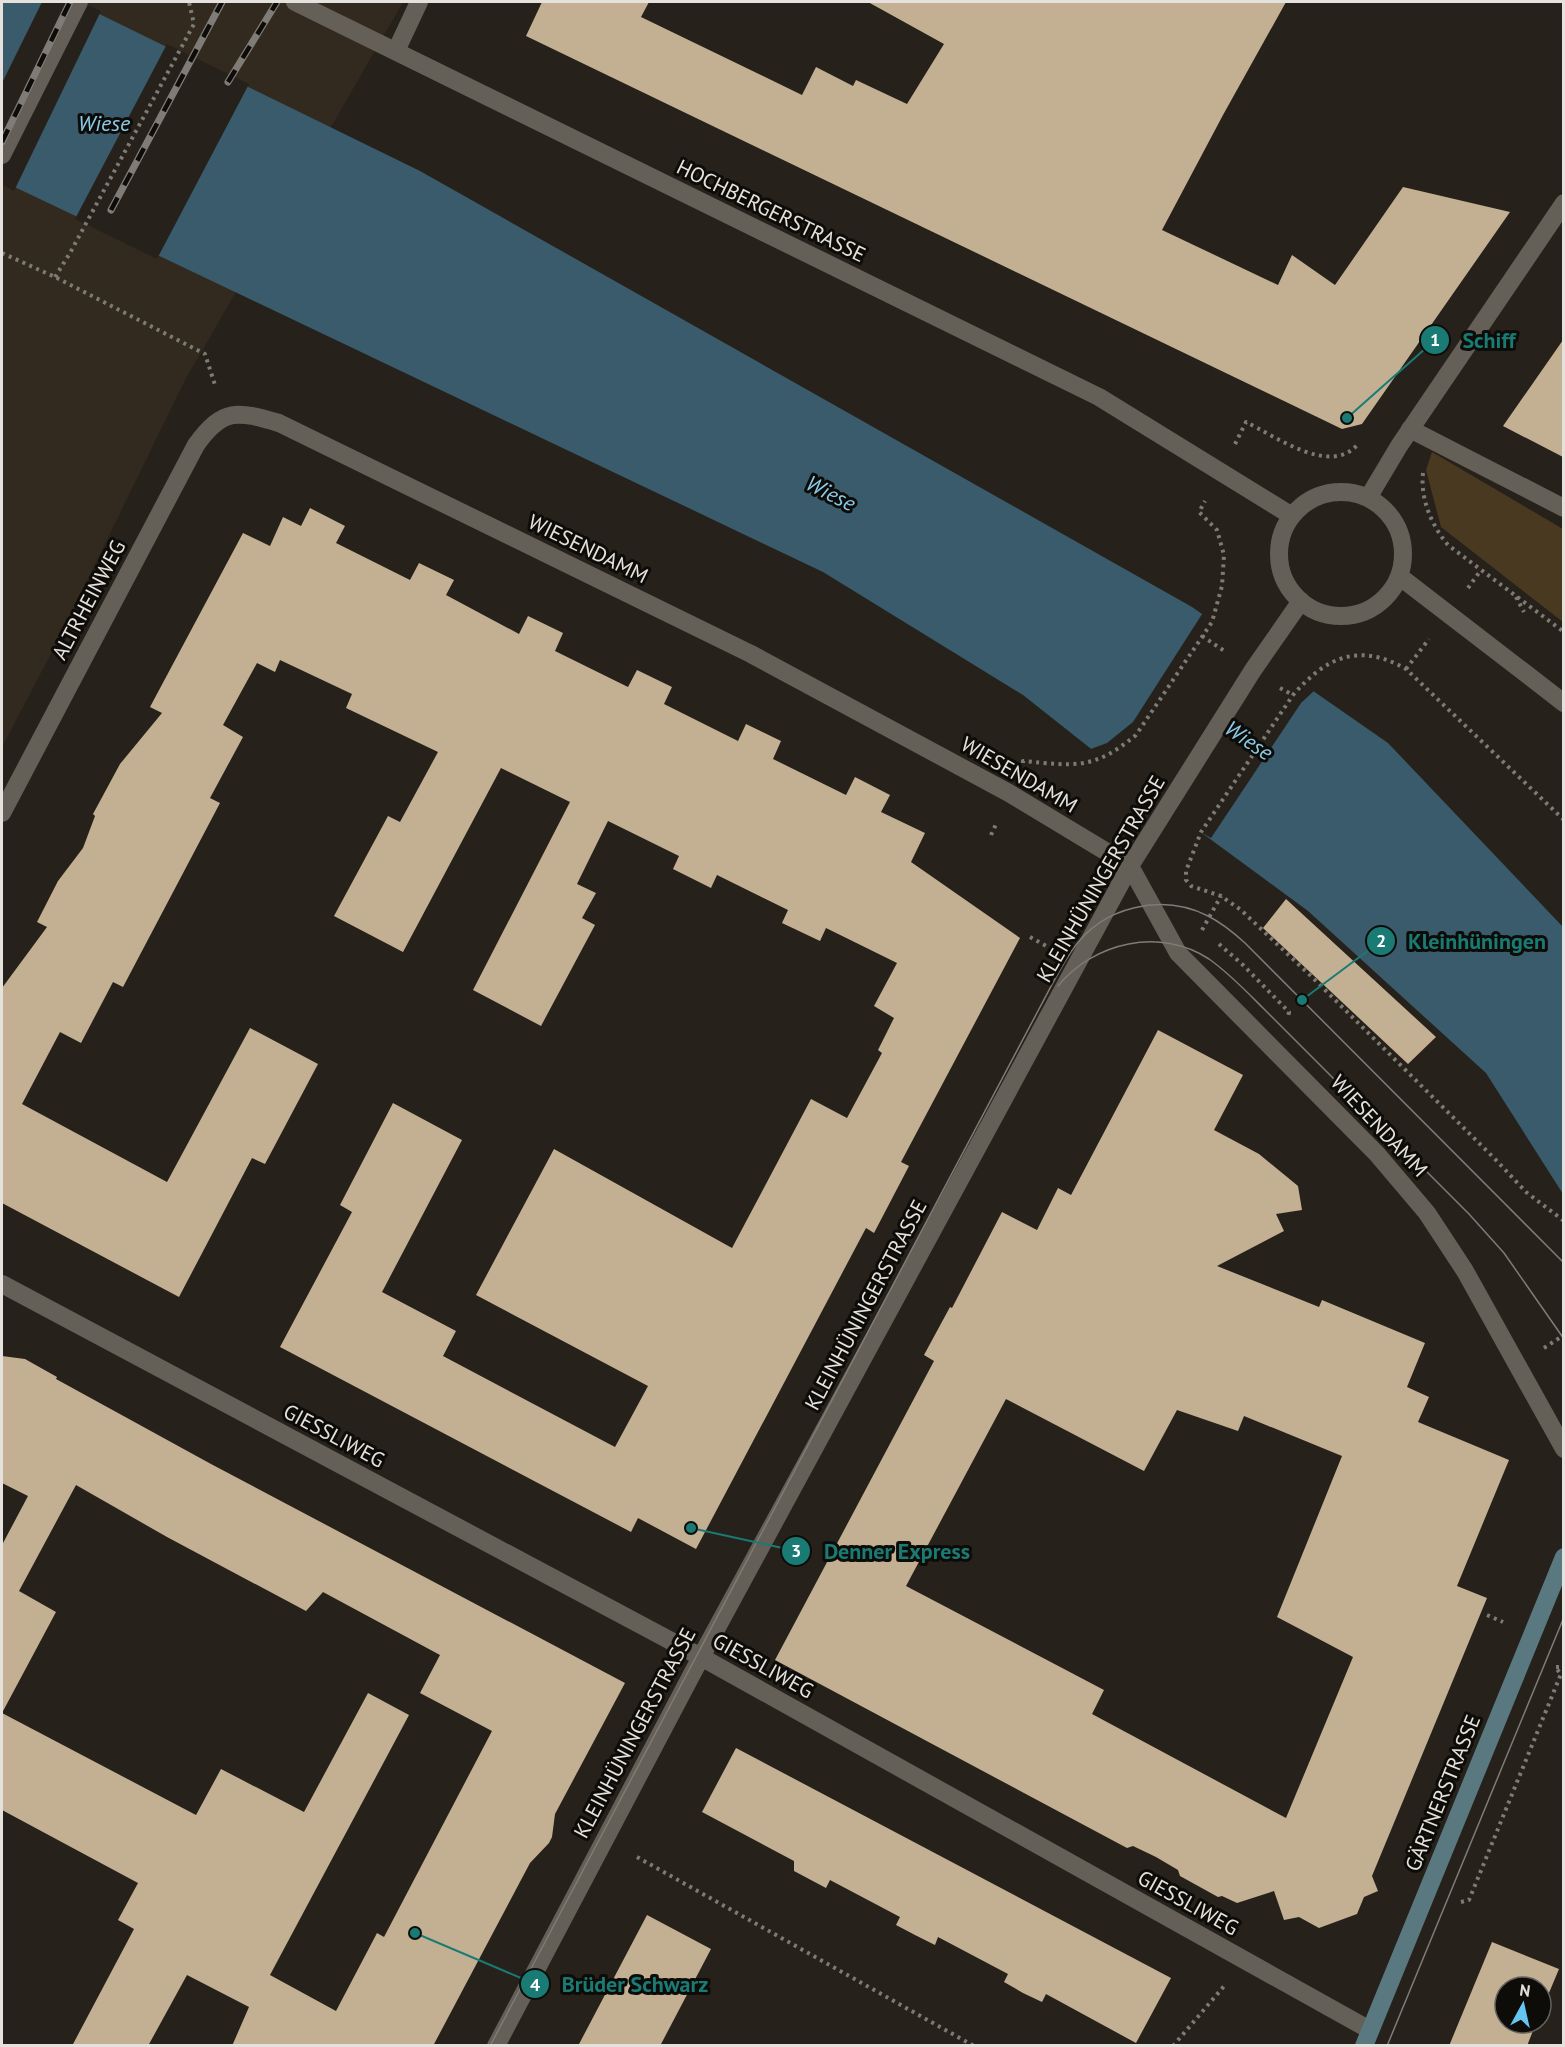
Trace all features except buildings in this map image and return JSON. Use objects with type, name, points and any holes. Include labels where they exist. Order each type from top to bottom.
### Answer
[{"type":"street","points":[[2,155],[79,2]]},
{"type":"street","name":"HOCHBERGERSTRASSE","points":[[296,2],[1099,397],[1292,516]]},
{"type":"street","points":[[396,51],[419,2]]},
{"type":"street","points":[[1368,498],[1410,429],[1563,203]]},
{"type":"street","name":"WIESENDAMM","points":[[226,416],[249,415],[279,423],[751,654],[1010,793],[1130,866],[1178,953],[1377,1154],[1427,1213],[1466,1272],[1563,1449]]},
{"type":"street","name":"ALTRHEINWEG","points":[[2,813],[196,445],[209,427],[226,416]]},
{"type":"street","points":[[1410,429],[1563,508]]},
{"type":"street","points":[[1336,492],[1352,493],[1368,498],[1395,522],[1401,539],[1402,558],[1399,576],[1391,590],[1365,611],[1348,616],[1331,615],[1315,610],[1301,601],[1288,587],[1280,570],[1278,550],[1283,532],[1292,516],[1304,504],[1319,496],[1336,492]]},
{"type":"street","points":[[1399,576],[1563,703]]},
{"type":"street","name":"KLEINHÜNINGERSTRASSE","points":[[496,2046],[700,1657],[1130,866],[1253,670],[1301,601]]},
{"type":"street","name":"GIESSLIWEG","points":[[2,1284],[700,1657],[1367,2038]]},
{"type":"street","name":"GÄRTNERSTRASSE","points":[[1367,2038],[1563,1557]]},
{"type":"path","points":[[54,277],[194,24],[189,2]]},
{"type":"path","points":[[2,252],[205,354],[226,416]]},
{"type":"path","points":[[1246,422],[1313,455],[1328,458],[1354,450],[1360,442]]},
{"type":"path","points":[[1424,470],[1425,496],[1436,531],[1448,545],[1563,632]]},
{"type":"path","points":[[1023,761],[1086,764],[1123,746],[1136,735],[1212,622],[1222,586],[1224,555],[1217,530],[1199,512]]},
{"type":"path","points":[[1515,595],[1524,612]]},
{"type":"path","points":[[1563,820],[1406,669],[1376,655],[1361,655],[1325,665],[1306,680],[1293,695],[1201,832],[1186,871],[1186,880],[1191,886],[1221,896],[1241,910],[1526,1192],[1563,1221]]},
{"type":"path","points":[[1200,933],[1208,938]]},
{"type":"path","points":[[1216,943],[1243,965],[1289,1012],[1287,1018]]},
{"type":"path","points":[[1461,1902],[1469,1900],[1561,1674],[1555,1667],[1563,1667]]},
{"type":"path","points":[[637,1857],[974,2046]]},
{"type":"path","points":[[1173,2046],[1231,1977]]},
{"type":"shaded area","points":[[2,2],[403,2],[184,382],[55,646],[2,747]]},
{"type":"shaded area","points":[[1432,452],[1563,529],[1563,622],[1441,527],[1426,470]]},
{"type":"water","name":"Wiese","points":[[2,2],[75,2],[420,171],[1192,607],[1388,743],[1563,927],[1563,1194],[1486,1073],[1308,911],[1138,786],[1023,695],[823,572],[2,181]]},
{"type":"pier","points":[[42,2],[81,2],[101,11],[14,191],[2,185],[2,83]]},
{"type":"pier","points":[[167,44],[249,84],[157,259],[75,219]]},
{"type":"pier","points":[[1204,611],[1316,689],[1301,703],[1211,838],[1183,822],[1088,750],[1107,743],[1133,722]]},
{"type":"tram line","points":[[490,2046],[1055,978],[1073,949],[1100,922],[1134,908],[1172,905],[1208,916],[1228,928],[1564,1263]]},
{"type":"tram line","points":[[1058,986],[1090,959],[1129,944],[1149,942],[1170,944],[1190,949],[1209,959],[1244,989],[1469,1214],[1504,1253],[1564,1339]]},
{"type":"tram line","points":[[1387,2046],[1564,1617]]},
{"type":"railway","points":[[2,142],[70,2]]},
{"type":"railway","points":[[111,210],[222,2]]},
{"type":"railway","points":[[228,82],[277,2]]},
{"type":"place","name":"Schiff","points":[[1347,418]]},
{"type":"place","name":"Kleinhüningen","points":[[1302,1000]]},
{"type":"place","name":"Denner Express","points":[[691,1528]]},
{"type":"place","name":"Brüder Schwarz","points":[[415,1933]]}]
